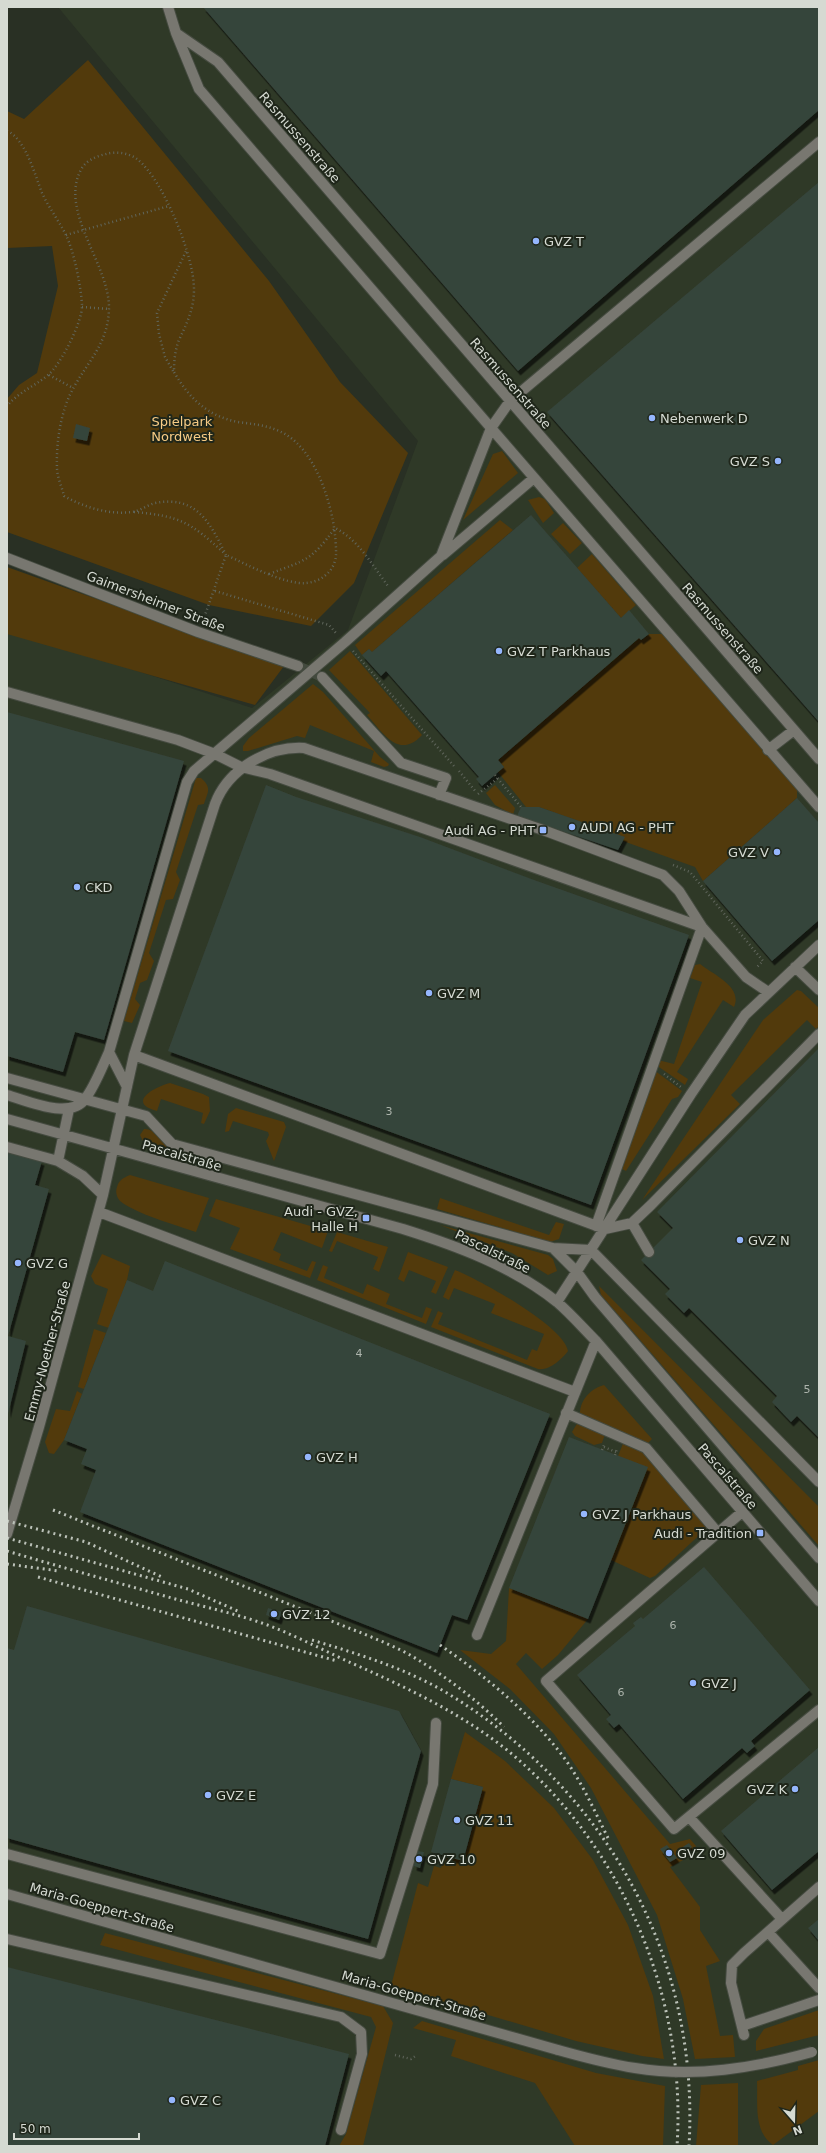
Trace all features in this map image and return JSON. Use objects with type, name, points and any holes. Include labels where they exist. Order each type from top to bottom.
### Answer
[{"type":"street","points":[[168,7],[176,33],[199,89],[768,750],[819,807]]},
{"type":"street","name":"Rasmussenstraße","points":[[176,33],[218,62],[819,759]]},
{"type":"street","points":[[441,556],[491,428],[510,401],[819,142]]},
{"type":"street","points":[[7,1095],[59,1109],[69,1110],[77,1106],[85,1099],[109,1052],[187,782],[194,771],[345,642],[441,556],[534,478]]},
{"type":"street","name":"Gaimersheimer Straße","points":[[7,558],[198,632],[298,666]]},
{"type":"street","points":[[322,677],[401,762],[446,778],[439,795]]},
{"type":"street","points":[[7,692],[178,740],[215,754],[241,767],[270,774],[702,927]]},
{"type":"street","points":[[768,750],[794,730]]},
{"type":"street","points":[[241,767],[277,752],[296,747],[304,748],[395,778],[663,874],[679,891],[702,927],[746,977],[768,992]]},
{"type":"street","points":[[395,778],[401,762]]},
{"type":"street","name":"Emmy-Noether-Straße","points":[[7,1534],[35,1442],[99,1212],[134,1056],[215,804],[220,791],[241,767]]},
{"type":"street","points":[[557,1302],[591,1250],[601,1228],[702,927]]},
{"type":"street","points":[[601,1228],[745,1015],[819,945]]},
{"type":"street","points":[[795,967],[819,990]]},
{"type":"street","points":[[134,1056],[601,1228],[632,1223],[819,1034]]},
{"type":"street","points":[[109,1052],[127,1087]]},
{"type":"street","points":[[7,1078],[146,1116],[172,1144],[553,1248],[591,1250],[819,1482]]},
{"type":"street","points":[[58,1161],[69,1110]]},
{"type":"street","name":"Pascalstraße","points":[[7,1119],[373,1220],[460,1247],[521,1278],[557,1302],[596,1341],[819,1601]]},
{"type":"street","points":[[7,1147],[58,1161],[84,1176],[103,1195]]},
{"type":"street","points":[[99,1212],[575,1392]]},
{"type":"street","points":[[632,1223],[649,1252]]},
{"type":"street","points":[[553,1248],[577,1272],[595,1297],[819,1558]]},
{"type":"street","points":[[477,1635],[596,1341]]},
{"type":"street","points":[[566,1413],[646,1448],[718,1533]]},
{"type":"street","points":[[742,1512],[546,1681],[674,1829],[819,1710]]},
{"type":"street","points":[[7,1854],[380,1954],[433,1784],[436,1723]]},
{"type":"street","points":[[689,1817],[782,1920]]},
{"type":"street","points":[[819,1886],[732,1965],[731,1983],[743,2031],[819,2000]]},
{"type":"street","name":"Maria-Goeppert-Straße","points":[[7,1894],[604,2062],[636,2068],[701,2072],[770,2064],[816,2051]]},
{"type":"street","points":[[768,1932],[819,1988]]},
{"type":"street","points":[[7,1939],[341,2017],[361,2032],[362,2054],[341,2130]]},
{"type":"path","points":[[7,131],[11,132],[25,150],[46,201],[66,235],[76,271],[82,307],[74,333],[61,360],[49,375],[19,393],[7,406]]},
{"type":"path","points":[[174,372],[179,341],[193,308],[193,272],[187,249],[169,206],[158,186],[136,158],[124,153],[109,153],[94,158],[83,167],[76,181],[75,198],[84,229],[101,271],[108,294],[109,309],[106,330],[97,352],[73,388],[57,442],[57,470],[64,496],[81,505],[113,513],[133,512],[178,519],[199,530],[226,555],[269,574],[299,584],[313,583],[322,578],[330,572],[336,558],[335,528],[329,500],[317,472],[303,451],[288,435],[266,426],[223,419],[196,403],[184,390],[165,357],[159,334],[157,313],[187,249]]},
{"type":"path","points":[[66,235],[169,206]]},
{"type":"path","points":[[82,307],[109,309]]},
{"type":"path","points":[[49,375],[73,388]]},
{"type":"path","points":[[133,512],[153,503],[174,501],[196,509],[211,525],[226,555],[215,591],[198,632]]},
{"type":"path","points":[[269,574],[305,561],[319,550],[335,528]]},
{"type":"path","points":[[335,528],[348,535],[356,543],[396,597]]},
{"type":"path","points":[[215,591],[329,625],[478,795],[483,802],[481,809]]},
{"type":"path","points":[[495,775],[521,807]]},
{"type":"path","points":[[478,795],[498,778]]},
{"type":"path","points":[[669,864],[690,872],[763,961],[746,977]]},
{"type":"path","points":[[654,1067],[691,1094]]},
{"type":"path","points":[[603,1447],[616,1452]]},
{"type":"path","points":[[395,2055],[411,2059],[417,2056]]},
{"type":"shaded area","points":[[58,7],[819,7],[819,2146],[7,2146],[7,629],[252,708],[348,630],[418,441]]},
{"type":"green space","name":"Spielpark Nordwest","points":[[88,60],[269,281],[340,382],[408,453],[354,583],[311,626],[209,605],[7,532],[7,399],[19,385],[37,373],[58,286],[52,246],[7,248],[7,111],[24,119]]},
{"type":"green space","points":[[502,451],[518,473],[463,520],[493,454]]},
{"type":"green space","points":[[539,497],[545,499],[554,513],[543,523],[528,500]]},
{"type":"green space","points":[[500,520],[513,530],[372,652],[369,649],[362,655],[355,645]]},
{"type":"green space","points":[[563,523],[582,543],[570,554],[551,534]]},
{"type":"green space","points":[[592,554],[636,605],[621,618],[577,568]]},
{"type":"green space","points":[[7,567],[284,666],[255,705],[7,634]]},
{"type":"green space","points":[[649,634],[662,634],[797,789],[797,798],[703,881],[695,867],[623,841],[624,837],[539,807],[526,807],[498,772],[504,767],[498,760],[639,638],[642,640]]},
{"type":"green space","points":[[350,651],[422,735],[414,742],[406,745],[399,744],[385,736],[367,715],[370,713],[329,670]]},
{"type":"green space","points":[[313,684],[323,692],[380,757],[389,764],[388,766],[384,767],[371,762],[374,751],[310,725],[305,738],[297,736],[248,751],[243,751],[243,746],[249,738]]},
{"type":"green space","points":[[196,778],[201,778],[207,784],[208,793],[204,804],[198,805],[176,872],[180,880],[173,899],[166,900],[149,953],[154,961],[147,980],[140,983],[135,999],[140,1005],[132,1023],[124,1021]]},
{"type":"green space","points":[[495,785],[515,808],[513,815],[495,805],[486,793]]},
{"type":"green space","points":[[700,964],[726,982],[734,993],[736,1000],[734,1007],[723,1000],[677,1072],[688,1079],[685,1085],[656,1065],[658,1060],[674,1064],[702,982],[690,978],[695,965]]},
{"type":"green space","points":[[797,990],[801,991],[819,1008],[819,1026],[816,1029],[807,1020],[731,1095],[740,1104],[642,1200],[763,1020]]},
{"type":"green space","points":[[654,1070],[682,1091],[678,1097],[672,1099],[626,1171],[622,1169],[651,1086],[650,1082]]},
{"type":"green space","points":[[170,1083],[209,1097],[210,1111],[204,1124],[201,1123],[203,1113],[161,1099],[157,1111],[148,1108],[144,1104],[143,1100],[146,1096],[157,1088]]},
{"type":"green space","points":[[236,1108],[284,1122],[286,1127],[274,1161],[266,1141],[269,1135],[268,1132],[233,1121],[229,1131],[225,1132],[228,1114]]},
{"type":"green space","points":[[144,1129],[148,1129],[154,1133],[168,1146],[168,1148],[143,1141],[140,1135]]},
{"type":"green space","points":[[130,1175],[209,1198],[196,1232],[146,1215],[120,1201],[117,1197],[116,1189],[125,1177]]},
{"type":"green space","points":[[440,1198],[549,1235],[556,1222],[564,1224],[559,1239],[550,1242],[437,1209]]},
{"type":"green space","points":[[216,1199],[328,1231],[322,1248],[281,1232],[273,1250],[281,1254],[279,1260],[307,1271],[312,1261],[316,1262],[310,1278],[230,1249],[240,1228],[209,1216]]},
{"type":"green space","points":[[440,1225],[548,1255],[553,1259],[557,1271],[548,1275],[512,1253]]},
{"type":"green space","points":[[337,1232],[388,1247],[379,1272],[373,1269],[378,1257],[337,1241],[332,1252],[329,1251]]},
{"type":"green space","points":[[408,1252],[448,1267],[436,1294],[431,1292],[436,1281],[409,1270],[404,1282],[398,1279]]},
{"type":"green space","points":[[102,1254],[130,1266],[127,1280],[109,1328],[97,1324],[108,1289],[95,1284],[91,1276]]},
{"type":"green space","points":[[323,1265],[328,1267],[324,1278],[363,1294],[367,1284],[390,1294],[386,1304],[422,1318],[426,1307],[432,1309],[426,1324],[317,1280]]},
{"type":"green space","points":[[455,1270],[519,1304],[552,1329],[563,1341],[568,1351],[559,1361],[551,1366],[538,1369],[431,1327],[438,1311],[443,1313],[438,1324],[527,1360],[532,1349],[537,1351],[544,1334],[491,1313],[495,1304],[454,1288],[449,1300],[443,1297]]},
{"type":"green space","points":[[599,1286],[819,1507],[819,1546],[601,1295]]},
{"type":"green space","points":[[94,1329],[106,1333],[84,1389],[78,1387]]},
{"type":"green space","points":[[604,1385],[652,1439],[647,1444],[580,1414],[584,1399],[595,1389]]},
{"type":"green space","points":[[77,1391],[82,1394],[64,1440],[54,1454],[49,1453],[45,1442],[56,1409],[70,1411]]},
{"type":"green space","points":[[578,1422],[605,1434],[602,1443],[594,1445],[575,1436],[572,1432]]},
{"type":"green space","points":[[624,1441],[641,1449],[705,1524],[706,1529],[655,1576],[650,1578],[611,1560],[618,1456]]},
{"type":"green space","points":[[509,1588],[588,1619],[558,1655],[542,1669],[526,1653],[516,1664],[670,1844],[690,1839],[696,1846],[685,1859],[670,1867],[700,1907],[700,1930],[720,1961],[706,1966],[720,2036],[733,2035],[735,2057],[695,2059],[683,1999],[657,1915],[591,1788],[554,1734],[510,1689],[460,1650],[491,1654],[506,1641]]},
{"type":"green space","points":[[465,1732],[505,1761],[554,1808],[593,1860],[628,1925],[653,1996],[664,2059],[642,2056],[576,2041],[391,1986],[418,1883],[428,1887],[434,1866],[441,1868],[444,1856],[464,1860],[483,1787],[451,1779]]},
{"type":"green space","points":[[105,1933],[383,2006],[393,2023],[363,2146],[339,2146],[346,2134],[376,2027],[371,2017],[100,1945]]},
{"type":"green space","points":[[819,2010],[819,2035],[756,2051],[756,2041],[764,2029]]},
{"type":"green space","points":[[422,2021],[596,2073],[665,2086],[663,2146],[575,2146],[535,2083],[451,2056],[456,2040],[413,2028]]},
{"type":"green space","points":[[819,2060],[819,2111],[773,2145],[762,2132],[759,2124],[757,2107],[757,2081],[798,2070],[798,2066]]},
{"type":"green space","points":[[738,2083],[738,2146],[696,2146],[701,2085]]},
{"type":"building","name":"GVZ T","points":[[203,7],[819,7],[819,110],[518,371]]},
{"type":"building","points":[[819,182],[819,722],[547,412]]},
{"type":"building","points":[[76,424],[90,428],[87,441],[73,438]]},
{"type":"building","name":"GVZ T Parkhaus","points":[[531,515],[621,618],[629,610],[649,634],[641,640],[639,638],[498,760],[504,767],[482,786],[476,779],[479,777],[386,671],[381,676],[362,655],[369,649],[372,652]]},
{"type":"building","name":"CKD","points":[[7,712],[184,761],[104,1040],[75,1032],[63,1072],[7,1056]]},
{"type":"building","name":"GVZ M","points":[[266,785],[296,797],[420,837],[534,880],[689,935],[591,1205],[168,1051]]},
{"type":"building","name":"GVZ V","points":[[797,798],[819,823],[819,920],[772,961],[703,881]]},
{"type":"building","name":"AUDI AG - PHT","points":[[521,807],[539,807],[625,837],[618,850],[517,816]]},
{"type":"building","name":"GVZ N","points":[[819,1048],[819,1438],[797,1416],[791,1422],[772,1402],[777,1396],[689,1308],[684,1313],[665,1294],[670,1289],[641,1260],[673,1228],[657,1212]]},
{"type":"building","name":"GVZ G","points":[[7,1151],[42,1161],[35,1185],[49,1189],[8,1336],[26,1341],[8,1414]]},
{"type":"building","name":"GVZ H","points":[[165,1261],[550,1414],[467,1620],[452,1615],[437,1653],[80,1512],[96,1470],[81,1464],[87,1449],[64,1440],[127,1280],[153,1291]]},
{"type":"building","name":"GVZ J Parkhaus","points":[[569,1437],[648,1467],[588,1619],[509,1588]]},
{"type":"building","name":"GVZ J","points":[[704,1567],[810,1690],[751,1741],[755,1746],[747,1753],[742,1748],[683,1799],[619,1724],[614,1728],[606,1719],[611,1715],[577,1675],[635,1626],[633,1623],[641,1617],[643,1619]]},
{"type":"building","name":"GVZ E","points":[[27,1606],[399,1711],[421,1751],[368,1939],[7,1838],[7,1648],[14,1650]]},
{"type":"building","name":"GVZ 12","points":[[268,1608],[282,1612],[279,1620],[266,1615]]},
{"type":"building","name":"GVZ K","points":[[819,1747],[819,1851],[772,1890],[721,1831]]},
{"type":"building","name":"GVZ 11","points":[[451,1779],[483,1787],[463,1861],[431,1852]]},
{"type":"building","points":[[689,1843],[692,1847],[682,1854],[678,1850]]},
{"type":"building","name":"GVZ 09","points":[[667,1845],[677,1858],[670,1862],[660,1849]]},
{"type":"building","name":"GVZ 10","points":[[417,1851],[424,1852],[420,1868],[414,1866]]},
{"type":"building","points":[[819,1919],[819,1941],[808,1928]]},
{"type":"building","name":"GVZ C","points":[[7,1967],[349,2054],[325,2146],[7,2146]]},
{"type":"tunnel","points":[[298,666],[322,677]]},
{"type":"railway","points":[[53,1510],[398,1649],[447,1679],[471,1697],[504,1727]]},
{"type":"railway","points":[[7,1521],[86,1542],[162,1577]]},
{"type":"railway","points":[[7,1538],[188,1589],[240,1612]]},
{"type":"railway","points":[[7,1551],[236,1615],[270,1626],[299,1638],[430,1700],[469,1723],[507,1750],[548,1788],[583,1831],[614,1878],[639,1928],[658,1980],[671,2035],[677,2090],[677,2146]]},
{"type":"railway","points":[[7,1564],[59,1571]]},
{"type":"railway","points":[[38,1577],[337,1661]]},
{"type":"railway","points":[[312,1640],[364,1656],[398,1669],[447,1693],[504,1733],[554,1778],[597,1829],[632,1885],[659,1946],[678,2010],[688,2077],[689,2146]]},
{"type":"railway","points":[[440,1645],[505,1695],[549,1739],[569,1765],[587,1795],[608,1838]]},
{"type":"place","name":"GVZ T","points":[[536,241]]},
{"type":"place","name":"Nebenwerk D","points":[[652,418]]},
{"type":"place","name":"GVZ S","points":[[778,461]]},
{"type":"place","name":"GVZ T Parkhaus","points":[[499,651]]},
{"type":"place","name":"AUDI AG - PHT","points":[[572,827]]},
{"type":"place","name":"Audi AG - PHT","points":[[543,830]]},
{"type":"place","name":"GVZ V","points":[[777,852]]},
{"type":"place","name":"CKD","points":[[77,887]]},
{"type":"place","name":"GVZ M","points":[[429,993]]},
{"type":"place","name":"Audi - GVZ, Halle H","points":[[366,1218]]},
{"type":"place","name":"GVZ N","points":[[740,1240]]},
{"type":"place","name":"GVZ G","points":[[18,1263]]},
{"type":"place","name":"GVZ H","points":[[308,1457]]},
{"type":"place","name":"GVZ J Parkhaus","points":[[584,1514]]},
{"type":"place","name":"Audi - Tradition","points":[[760,1533]]},
{"type":"place","name":"GVZ 12","points":[[274,1614]]},
{"type":"place","name":"GVZ J","points":[[693,1683]]},
{"type":"place","name":"GVZ K","points":[[795,1789]]},
{"type":"place","name":"GVZ E","points":[[208,1795]]},
{"type":"place","name":"GVZ 11","points":[[457,1820]]},
{"type":"place","name":"GVZ 09","points":[[669,1853]]},
{"type":"place","name":"GVZ 10","points":[[419,1859]]},
{"type":"place","name":"GVZ C","points":[[172,2100]]}]
